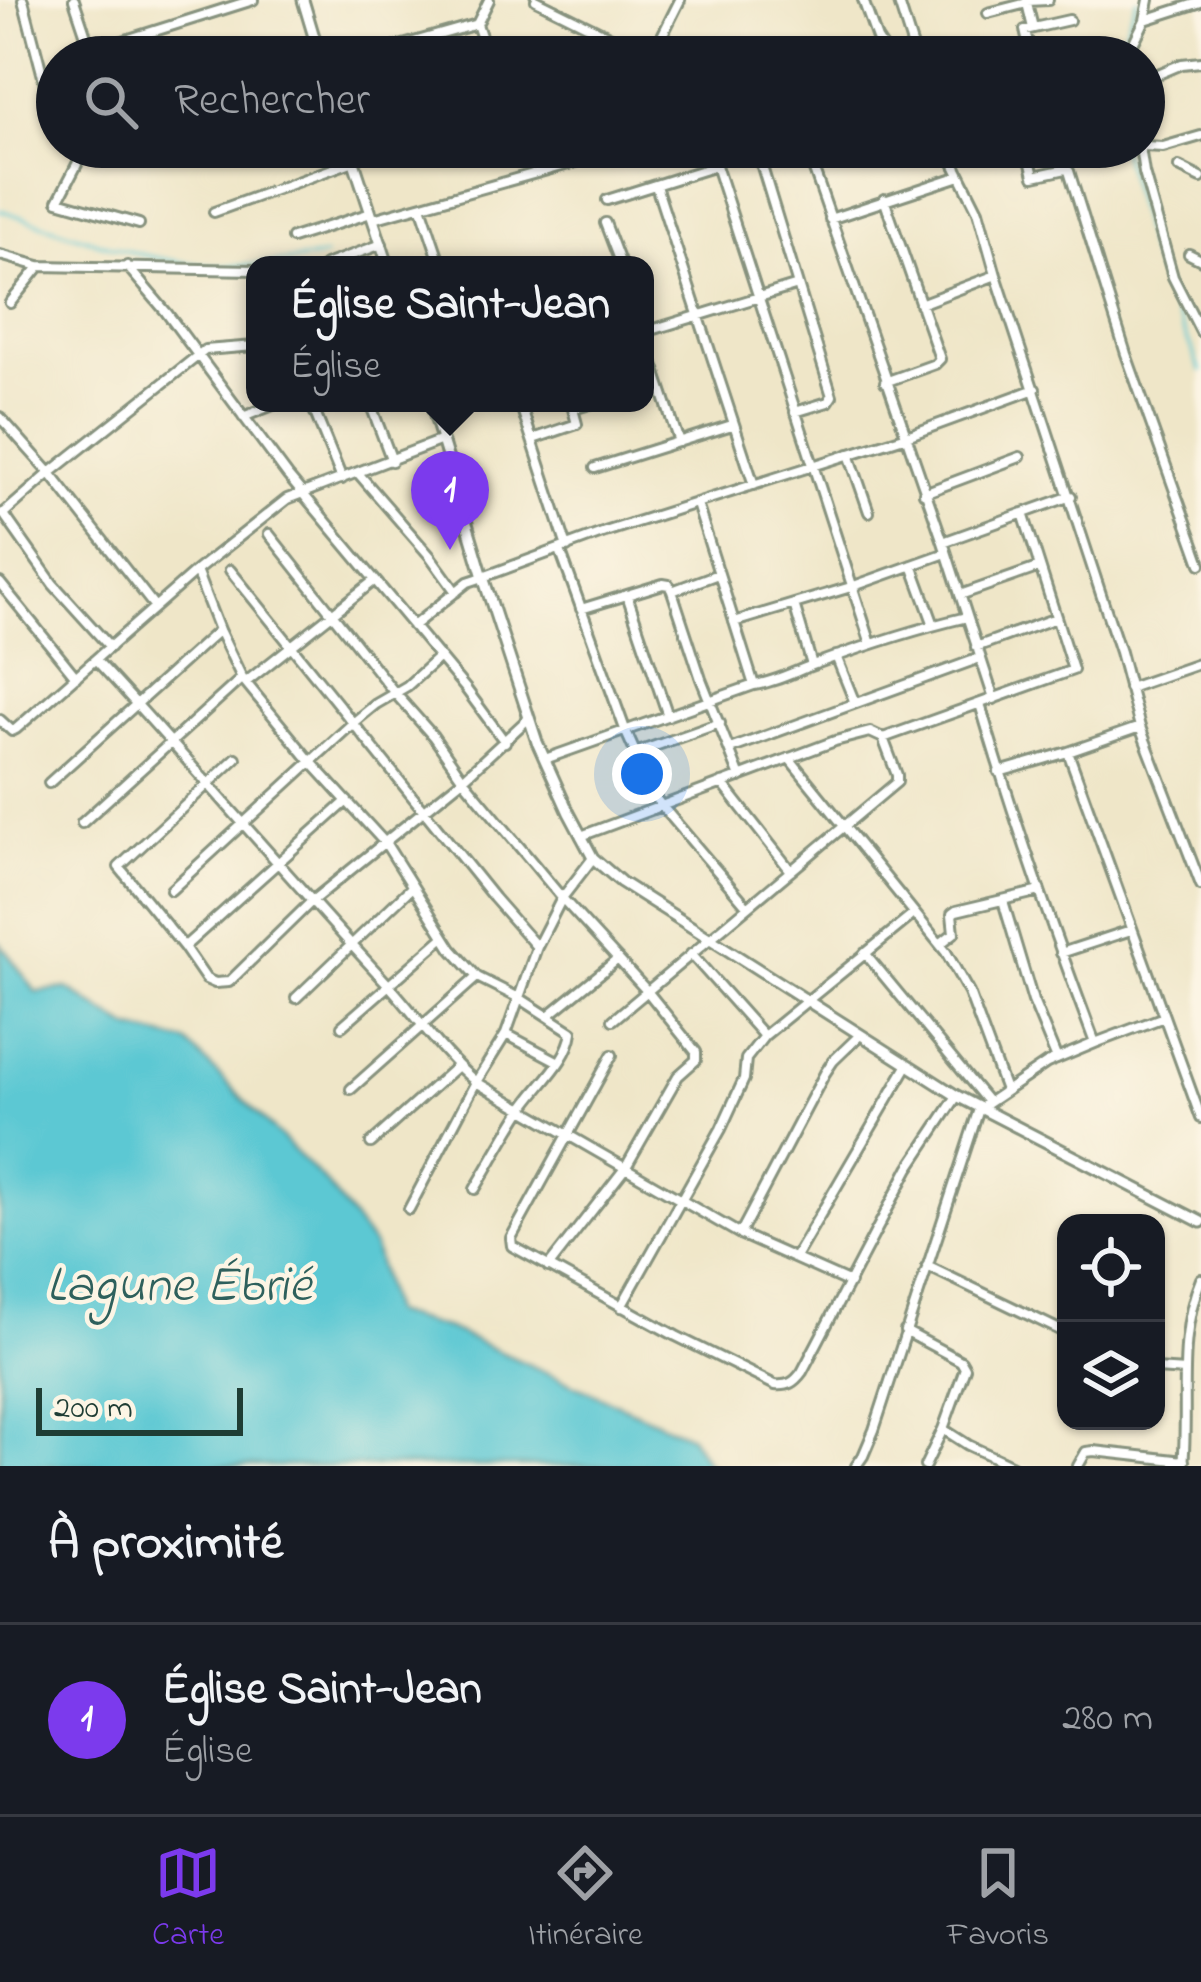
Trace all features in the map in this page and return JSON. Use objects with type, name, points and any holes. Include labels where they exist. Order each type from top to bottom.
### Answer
[{"type":"street","points":[[23,0],[36,50]]},
{"type":"street","points":[[74,0],[86,36]]},
{"type":"street","points":[[146,36],[253,0]]},
{"type":"street","points":[[303,0],[314,36]]},
{"type":"street","points":[[481,36],[477,24],[489,0]]},
{"type":"street","points":[[536,0],[607,36]]},
{"type":"street","points":[[662,36],[680,0]]},
{"type":"street","points":[[863,0],[876,36]]},
{"type":"street","points":[[898,0],[909,36]]},
{"type":"street","points":[[988,13],[1048,0]]},
{"type":"street","points":[[1137,36],[1149,0]]},
{"type":"street","points":[[1027,2],[1033,28]]},
{"type":"street","points":[[1145,20],[1200,4]]},
{"type":"street","points":[[1026,36],[1024,30],[1069,20]]},
{"type":"street","points":[[435,36],[477,24]]},
{"type":"street","points":[[1165,71],[1201,62]]},
{"type":"street","points":[[1165,146],[1201,136]]},
{"type":"street","points":[[1179,167],[1201,178]]},
{"type":"street","points":[[75,168],[58,201],[139,224]]},
{"type":"street","points":[[214,212],[335,168]]},
{"type":"street","points":[[356,168],[385,256]]},
{"type":"street","points":[[292,238],[555,168]]},
{"type":"street","points":[[607,200],[710,168]]},
{"type":"street","points":[[717,168],[871,644]]},
{"type":"street","points":[[762,168],[832,396],[828,402],[796,412]]},
{"type":"street","points":[[813,168],[994,699]]},
{"type":"street","points":[[956,168],[978,211],[1140,728],[1201,885]]},
{"type":"street","points":[[1032,168],[1034,176],[1069,171],[1126,354],[1201,564]]},
{"type":"street","points":[[1144,168],[1173,277],[1201,332]]},
{"type":"street","points":[[830,219],[960,176]]},
{"type":"street","points":[[656,185],[754,485]]},
{"type":"street","points":[[884,199],[940,359],[886,382]]},
{"type":"street","points":[[421,206],[438,256]]},
{"type":"street","points":[[605,223],[618,256]]},
{"type":"street","points":[[349,256],[382,244]]},
{"type":"street","points":[[1189,254],[1201,260]]},
{"type":"street","points":[[0,256],[39,266],[246,270]]},
{"type":"street","points":[[10,303],[39,266]]},
{"type":"street","points":[[127,266],[303,494],[505,742]]},
{"type":"street","points":[[920,304],[996,275]]},
{"type":"street","points":[[654,332],[798,285]]},
{"type":"street","points":[[110,647],[53,584],[2,515],[196,356],[218,347],[246,346]]},
{"type":"street","points":[[654,370],[679,442]]},
{"type":"street","points":[[654,383],[659,382]]},
{"type":"street","points":[[413,626],[468,582],[1035,389]]},
{"type":"street","points":[[243,417],[256,412]]},
{"type":"street","points":[[315,412],[342,479]]},
{"type":"street","points":[[373,412],[392,461]]},
{"type":"street","points":[[434,412],[529,718],[593,858],[620,882],[957,1096],[1201,1222]]},
{"type":"street","points":[[523,412],[581,609],[635,753],[660,806],[747,906]]},
{"type":"street","points":[[532,439],[577,424],[574,412]]},
{"type":"street","points":[[0,418],[50,473],[155,607]]},
{"type":"street","points":[[595,468],[733,424]]},
{"type":"street","points":[[0,720],[12,731],[16,729],[279,504],[443,440]]},
{"type":"street","points":[[849,454],[869,512]]},
{"type":"street","points":[[924,493],[1020,457]]},
{"type":"street","points":[[358,473],[456,592]]},
{"type":"street","points":[[943,542],[1071,496]]},
{"type":"street","points":[[697,504],[754,685]]},
{"type":"street","points":[[581,836],[858,734],[883,737],[1072,670],[1023,513]]},
{"type":"street","points":[[269,534],[434,736],[463,779],[698,1055],[674,1082],[626,1167],[548,1267]]},
{"type":"street","points":[[734,622],[946,553]]},
{"type":"street","points":[[912,565],[934,625]]},
{"type":"street","points":[[960,595],[1040,567]]},
{"type":"street","points":[[230,570],[537,947]]},
{"type":"street","points":[[196,571],[244,680],[386,844],[443,938],[477,977],[574,1034],[521,1110],[475,1189]]},
{"type":"street","points":[[672,591],[718,574]]},
{"type":"street","points":[[82,824],[244,680],[375,580]]},
{"type":"street","points":[[581,609],[669,585],[740,777]]},
{"type":"street","points":[[2,589],[76,677]]},
{"type":"street","points":[[627,595],[668,716]]},
{"type":"street","points":[[794,604],[812,665]]},
{"type":"street","points":[[544,759],[871,644],[967,617]]},
{"type":"street","points":[[976,647],[1056,617]]},
{"type":"street","points":[[49,783],[219,630]]},
{"type":"street","points":[[836,656],[855,703]]},
{"type":"street","points":[[171,890],[354,722],[439,658]]},
{"type":"street","points":[[730,749],[980,658]]},
{"type":"street","points":[[96,660],[476,1082],[740,1234],[850,1283]]},
{"type":"street","points":[[1129,688],[1201,663]]},
{"type":"street","points":[[980,704],[999,772],[1095,1043]]},
{"type":"street","points":[[236,758],[119,867],[206,979],[215,983],[229,982],[312,901],[386,844],[529,718]]},
{"type":"street","points":[[635,753],[720,723]]},
{"type":"street","points":[[999,772],[1140,728]]},
{"type":"street","points":[[613,1020],[897,782],[883,737]]},
{"type":"street","points":[[1068,752],[1201,1118]]},
{"type":"street","points":[[789,758],[958,971],[1005,1090]]},
{"type":"street","points":[[722,783],[791,871]]},
{"type":"street","points":[[184,947],[347,802]]},
{"type":"street","points":[[410,1209],[506,1034],[537,947],[562,898],[593,858]]},
{"type":"street","points":[[296,998],[412,887]]},
{"type":"street","points":[[940,944],[954,934],[952,914],[1040,891]]},
{"type":"street","points":[[1004,901],[1029,989],[1057,1058]]},
{"type":"street","points":[[621,1307],[740,1090],[746,1059],[764,1036],[914,914]]},
{"type":"street","points":[[1061,953],[1131,930]]},
{"type":"street","points":[[342,1026],[443,938]]},
{"type":"street","points":[[865,953],[983,1106]]},
{"type":"street","points":[[691,954],[764,1036]]},
{"type":"street","points":[[548,1016],[618,959]]},
{"type":"street","points":[[351,1089],[477,977]]},
{"type":"street","points":[[856,1466],[870,1441],[983,1106],[1057,1058],[1164,1017]]},
{"type":"street","points":[[506,1034],[559,1061]]},
{"type":"street","points":[[740,1234],[825,1073],[860,1035]]},
{"type":"street","points":[[612,1055],[511,1238],[512,1246],[775,1385],[795,1382],[802,1372],[909,1168],[957,1096]]},
{"type":"street","points":[[371,1143],[457,1066]]},
{"type":"street","points":[[796,1256],[907,1066]]},
{"type":"street","points":[[927,1266],[1057,1329]]},
{"type":"street","points":[[1078,1466],[1086,1452],[1094,1451],[1184,1464],[1190,1314],[1201,1279]]},
{"type":"street","points":[[905,1331],[962,1360],[965,1368],[925,1466]]},
{"type":"street","points":[[1165,1370],[1185,1371]]},
{"type":"street","points":[[943,1429],[1013,1466]]},
{"type":"water","name":"Lagune Ébrié","points":[[0,943],[36,992],[67,988],[129,1028],[186,1042],[326,1183],[374,1247],[391,1313],[448,1329],[690,1436],[712,1466],[0,1466]]},
{"type":"waterway","points":[[1124,36],[1137,0]]},
{"type":"waterway","points":[[1127,168],[1149,251],[1201,371]]},
{"type":"waterway","points":[[0,210],[164,259],[246,266]]},
{"type":"place","name":"Église Saint-Jean","points":[[450,550]]}]
